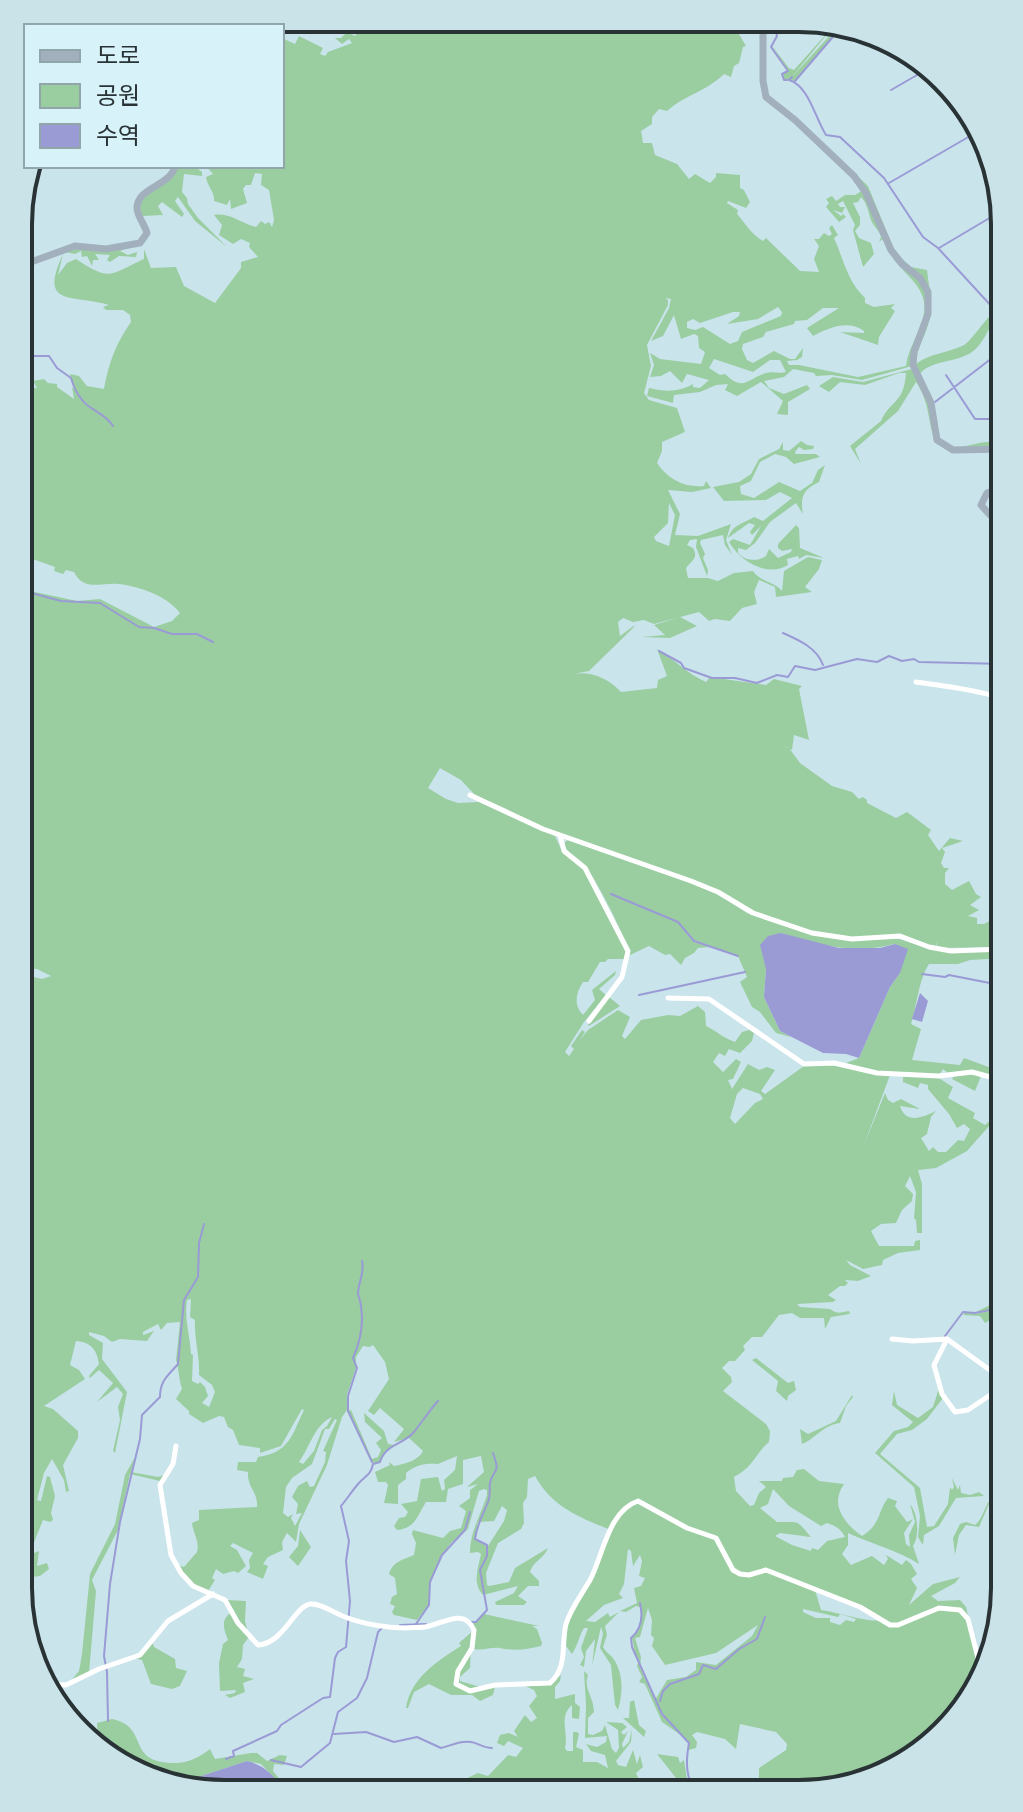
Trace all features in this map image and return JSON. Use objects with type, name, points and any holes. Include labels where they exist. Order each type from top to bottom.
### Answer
[{"type":"street","points":[[763,32],[766,97],[854,176],[866,193],[891,250],[902,264],[920,278],[928,292],[928,314],[914,352],[913,365],[931,403],[937,440],[953,450],[991,449]]},
{"type":"street","points":[[32,261],[68,247],[82,245],[106,249],[140,243],[147,233],[137,208],[140,199],[172,176],[174,168]]},
{"type":"street","points":[[991,491],[981,505],[991,516]]},
{"type":"street","points":[[916,682],[973,689],[991,695]]},
{"type":"street","points":[[470,795],[560,835],[705,886],[753,913],[812,933],[852,939],[900,936],[951,951],[991,950]]},
{"type":"street","points":[[560,835],[564,851],[583,865],[628,951],[622,977],[589,1021]]},
{"type":"street","points":[[668,998],[709,999],[804,1064],[834,1063],[877,1073],[939,1076],[972,1072],[991,1077]]},
{"type":"street","points":[[892,1339],[947,1339],[991,1372]]},
{"type":"street","points":[[947,1339],[934,1360],[934,1371],[944,1398],[955,1412],[968,1410],[991,1393]]},
{"type":"street","points":[[176,1446],[173,1464],[160,1485],[171,1555],[187,1581],[225,1600],[238,1623],[261,1646],[293,1622],[299,1609],[306,1605],[316,1605],[358,1621],[393,1627],[426,1627],[452,1618],[463,1619],[473,1626],[473,1642],[458,1671],[456,1684],[470,1691],[495,1685],[547,1684],[558,1675],[568,1621],[591,1579],[611,1530],[626,1509],[638,1501],[687,1528],[716,1538],[733,1570],[740,1574],[766,1570],[860,1607],[890,1625],[898,1625],[939,1608],[960,1610],[968,1619],[978,1657]]},
{"type":"street","points":[[58,1685],[66,1685],[99,1669],[140,1655],[168,1621],[214,1594]]},
{"type":"green space","points":[[345,32],[355,36],[358,32],[739,34],[746,46],[731,77],[724,74],[667,111],[659,109],[652,117],[652,124],[641,131],[643,143],[652,143],[655,155],[677,164],[689,179],[695,174],[710,183],[716,173],[740,175],[740,188],[750,202],[746,208],[727,203],[738,210],[737,214],[755,235],[763,241],[766,238],[800,271],[819,272],[814,259],[819,246],[814,239],[819,239],[824,233],[832,234],[829,228],[832,225],[838,235],[834,238],[846,270],[865,298],[865,303],[874,307],[895,304],[891,308],[895,311],[879,337],[878,345],[840,332],[864,333],[846,325],[813,336],[807,328],[839,308],[823,308],[807,320],[795,321],[743,344],[747,360],[753,363],[774,351],[795,359],[803,348],[802,357],[797,360],[787,361],[789,365],[858,377],[906,366],[924,313],[923,297],[916,284],[895,261],[883,239],[879,242],[881,237],[861,197],[853,203],[860,217],[860,225],[855,231],[859,238],[871,243],[874,254],[863,267],[853,230],[855,225],[843,201],[838,204],[845,207],[842,213],[833,210],[846,217],[839,222],[826,207],[829,203],[826,199],[832,196],[836,201],[863,190],[890,250],[923,284],[928,306],[912,366],[862,380],[816,376],[793,369],[784,377],[764,381],[769,388],[784,394],[807,385],[810,389],[788,402],[788,415],[777,414],[783,401],[761,382],[737,396],[725,390],[728,384],[674,395],[673,403],[647,396],[649,388],[672,390],[693,384],[693,387],[700,388],[709,380],[687,374],[682,383],[670,371],[650,377],[654,365],[650,353],[660,359],[701,364],[705,352],[699,348],[698,336],[694,334],[681,339],[674,315],[663,336],[651,341],[669,308],[671,299],[665,298],[668,305],[647,345],[651,366],[644,393],[649,400],[677,408],[685,432],[662,442],[657,463],[677,481],[690,486],[704,486],[706,481],[711,488],[692,492],[668,490],[680,514],[675,535],[698,536],[731,524],[726,540],[732,555],[723,535],[701,540],[707,576],[696,547],[697,539],[690,540],[687,545],[693,548],[695,554],[686,568],[688,578],[718,581],[734,573],[753,571],[782,591],[784,571],[808,557],[822,560],[805,587],[812,592],[776,597],[775,587],[759,580],[754,592],[757,604],[742,608],[730,621],[709,621],[699,612],[654,624],[623,618],[618,622],[620,636],[635,625],[633,628],[589,671],[573,674],[599,677],[621,692],[657,688],[658,680],[667,676],[657,649],[706,682],[710,677],[766,685],[774,679],[802,686],[799,689],[809,740],[794,735],[792,750],[789,749],[800,763],[832,786],[852,792],[859,799],[863,797],[867,803],[896,818],[907,812],[931,830],[928,835],[939,851],[950,838],[963,841],[942,848],[945,852],[941,863],[944,868],[949,868],[945,873],[945,884],[952,890],[969,881],[981,897],[970,905],[979,910],[968,916],[977,918],[977,924],[991,920],[991,947],[937,948],[937,941],[936,948],[900,936],[852,939],[812,932],[765,917],[724,894],[543,829],[475,795],[461,780],[440,768],[428,788],[458,803],[479,802],[555,836],[561,849],[581,865],[626,950],[625,959],[600,962],[588,982],[583,982],[577,1003],[583,1015],[595,1000],[592,990],[616,971],[599,989],[606,995],[565,1052],[569,1056],[574,1049],[571,1046],[582,1030],[585,1032],[580,1040],[588,1030],[618,1010],[630,1017],[622,1036],[625,1039],[641,1020],[680,1016],[698,1006],[705,1012],[706,1026],[731,1041],[735,1042],[742,1032],[749,1030],[754,1033],[752,1041],[740,1053],[729,1049],[725,1056],[719,1053],[713,1062],[723,1072],[736,1059],[741,1062],[733,1079],[728,1080],[732,1089],[748,1064],[759,1070],[767,1067],[775,1070],[761,1091],[765,1094],[804,1066],[843,1065],[890,1075],[864,1145],[885,1093],[893,1103],[901,1099],[920,1109],[900,1106],[911,1118],[936,1111],[931,1117],[927,1134],[921,1138],[929,1151],[933,1147],[938,1152],[946,1152],[958,1140],[964,1141],[970,1129],[964,1124],[957,1128],[928,1085],[920,1083],[918,1088],[903,1082],[903,1076],[937,1077],[953,1087],[948,1098],[975,1113],[973,1118],[985,1125],[991,1120],[991,1124],[967,1151],[936,1168],[918,1170],[922,1184],[922,1233],[917,1233],[914,1218],[916,1192],[910,1176],[905,1186],[913,1194],[912,1201],[902,1210],[896,1223],[881,1224],[871,1231],[879,1246],[914,1246],[915,1241],[920,1240],[920,1250],[898,1253],[883,1260],[882,1265],[863,1269],[846,1260],[871,1276],[858,1281],[845,1280],[848,1283],[845,1286],[828,1295],[836,1300],[833,1302],[797,1304],[837,1313],[849,1311],[850,1314],[831,1317],[825,1329],[824,1318],[800,1318],[792,1313],[779,1315],[762,1337],[752,1337],[735,1361],[729,1361],[722,1368],[732,1382],[723,1391],[766,1424],[770,1431],[769,1442],[746,1469],[734,1477],[736,1491],[750,1506],[754,1505],[759,1493],[766,1487],[759,1481],[782,1481],[783,1478],[793,1477],[797,1470],[804,1469],[819,1481],[844,1484],[838,1499],[841,1513],[862,1536],[876,1522],[888,1498],[897,1501],[895,1506],[907,1522],[913,1519],[904,1533],[906,1544],[910,1547],[909,1535],[915,1522],[910,1504],[916,1519],[917,1537],[913,1546],[919,1564],[848,1533],[848,1545],[842,1554],[851,1565],[872,1556],[884,1565],[888,1559],[886,1555],[902,1565],[906,1560],[917,1574],[911,1579],[917,1588],[909,1605],[933,1584],[960,1577],[931,1596],[938,1601],[960,1600],[966,1607],[978,1657],[971,1673],[935,1724],[895,1754],[861,1770],[812,1780],[759,1780],[759,1768],[786,1750],[787,1744],[776,1732],[740,1724],[736,1749],[725,1739],[697,1732],[692,1735],[697,1742],[696,1748],[688,1750],[688,1740],[662,1722],[645,1684],[639,1682],[642,1677],[632,1638],[640,1627],[642,1608],[636,1606],[626,1612],[620,1611],[637,1603],[634,1588],[641,1586],[645,1578],[639,1576],[640,1555],[633,1566],[628,1549],[624,1584],[619,1594],[623,1598],[604,1605],[586,1621],[595,1622],[608,1613],[610,1617],[619,1612],[605,1626],[607,1635],[603,1647],[616,1663],[620,1676],[618,1710],[611,1665],[600,1648],[601,1627],[592,1666],[595,1639],[586,1651],[584,1667],[580,1665],[584,1657],[581,1648],[588,1628],[584,1628],[572,1654],[566,1646],[566,1627],[611,1530],[578,1516],[558,1503],[535,1476],[528,1479],[521,1529],[498,1543],[486,1573],[489,1586],[509,1582],[515,1568],[548,1548],[530,1572],[539,1581],[539,1586],[528,1586],[518,1596],[527,1602],[524,1605],[496,1605],[495,1602],[514,1593],[518,1586],[483,1595],[478,1586],[481,1554],[470,1553],[470,1545],[487,1495],[484,1489],[479,1491],[468,1529],[442,1555],[430,1582],[429,1605],[417,1620],[394,1615],[395,1606],[390,1604],[397,1594],[395,1578],[389,1574],[395,1564],[414,1555],[416,1543],[413,1530],[443,1538],[450,1531],[461,1528],[466,1511],[459,1506],[470,1498],[470,1490],[478,1484],[467,1487],[484,1472],[481,1456],[463,1460],[463,1484],[448,1489],[446,1502],[426,1502],[412,1524],[397,1530],[394,1526],[408,1512],[401,1504],[417,1501],[421,1479],[438,1477],[442,1491],[445,1489],[444,1480],[455,1470],[457,1456],[410,1470],[406,1473],[406,1479],[398,1485],[398,1504],[384,1503],[388,1485],[378,1482],[375,1472],[390,1465],[389,1462],[394,1466],[411,1461],[423,1451],[409,1438],[394,1442],[404,1429],[380,1408],[374,1415],[368,1411],[389,1379],[385,1362],[373,1345],[363,1346],[356,1357],[356,1368],[347,1395],[347,1410],[327,1465],[299,1524],[296,1542],[287,1533],[282,1542],[283,1550],[268,1557],[263,1564],[268,1566],[263,1579],[247,1572],[253,1553],[233,1543],[230,1546],[237,1550],[246,1566],[238,1573],[223,1574],[216,1569],[212,1578],[215,1580],[208,1591],[193,1585],[177,1565],[184,1567],[197,1552],[192,1523],[199,1520],[199,1510],[257,1507],[248,1472],[237,1470],[238,1462],[256,1462],[258,1457],[283,1447],[304,1410],[281,1446],[260,1453],[260,1448],[239,1445],[224,1417],[203,1423],[189,1414],[176,1399],[182,1389],[176,1360],[180,1322],[167,1323],[161,1330],[158,1324],[143,1332],[143,1335],[154,1331],[147,1341],[120,1339],[112,1342],[89,1332],[103,1343],[102,1359],[127,1392],[115,1453],[120,1420],[118,1407],[123,1394],[117,1387],[97,1402],[113,1383],[99,1370],[90,1378],[99,1364],[97,1355],[89,1345],[76,1341],[70,1365],[79,1370],[85,1379],[44,1406],[53,1409],[78,1431],[78,1438],[63,1465],[69,1491],[66,1492],[64,1480],[52,1459],[44,1473],[37,1500],[41,1501],[47,1476],[50,1477],[55,1496],[51,1513],[53,1520],[43,1520],[32,1548],[32,977],[42,979],[51,976],[32,969],[32,591],[77,601],[100,599],[154,627],[172,621],[180,613],[168,601],[144,590],[119,584],[88,584],[74,572],[66,570],[63,574],[54,571],[55,567],[32,559],[32,388],[37,388],[33,381],[44,379],[57,384],[74,399],[70,374],[79,376],[87,386],[104,389],[113,354],[131,322],[130,315],[123,310],[106,310],[103,307],[109,305],[63,296],[57,291],[54,283],[63,254],[58,275],[67,263],[76,259],[96,271],[110,274],[144,259],[144,249],[151,268],[176,267],[184,286],[215,303],[241,268],[241,262],[258,257],[249,247],[250,243],[241,239],[233,244],[219,235],[222,225],[214,215],[230,216],[256,227],[261,221],[265,224],[269,222],[272,227],[274,220],[269,190],[261,185],[262,174],[255,173],[251,185],[243,189],[247,203],[231,209],[230,199],[227,205],[214,201],[206,177],[213,174],[208,168],[284,168],[284,39],[295,44],[299,36],[323,48],[320,54],[325,56],[352,43],[349,39],[342,44],[335,38],[341,38]],"holes":[[[778,307],[782,312],[781,316],[742,332],[738,341],[730,344],[703,327],[695,330],[687,328],[687,322],[693,319],[700,323],[733,312],[740,312],[739,316],[727,324],[758,319]],[[714,359],[753,372],[770,360],[780,360],[786,372],[766,373],[741,383],[725,374],[720,375],[709,368]],[[669,503],[675,515],[669,546],[656,541],[654,537],[668,523]],[[743,1088],[760,1094],[763,1099],[735,1124],[730,1118],[737,1094]],[[191,1299],[190,1317],[195,1320],[199,1375],[212,1385],[215,1392],[209,1407],[202,1403],[208,1396],[205,1387],[200,1382],[192,1381],[193,1355],[186,1314],[187,1300]],[[332,1417],[322,1430],[314,1451],[303,1464],[299,1462],[326,1420]],[[337,1420],[323,1451],[326,1452],[325,1462],[314,1486],[310,1487],[307,1481],[298,1486],[292,1497],[298,1504],[296,1514],[302,1513],[295,1526],[291,1518],[293,1514],[288,1517],[283,1513],[286,1487],[292,1478],[312,1464],[325,1429]],[[773,1489],[789,1506],[821,1526],[827,1523],[836,1527],[845,1537],[827,1541],[818,1550],[792,1545],[775,1536],[780,1533],[811,1537],[799,1524],[777,1522],[760,1508],[768,1504]],[[502,1506],[507,1510],[504,1521],[488,1546],[475,1539],[478,1522],[494,1521]],[[815,1590],[860,1607],[881,1620],[821,1610]],[[648,1608],[654,1638],[652,1646],[665,1665],[716,1653],[758,1625],[752,1636],[716,1665],[696,1662],[696,1670],[686,1677],[667,1680],[655,1700],[640,1667],[641,1657],[635,1638],[640,1637]],[[803,1609],[856,1619],[854,1622],[846,1620],[840,1625],[830,1622],[830,1618],[816,1618],[803,1612]]]},
{"type":"green space","points":[[766,32],[765,81],[769,97],[799,120],[868,186],[895,252],[911,267],[927,270],[930,294],[927,286],[892,250],[867,192],[855,175],[767,96],[764,81]]},
{"type":"green space","points":[[827,34],[792,77],[830,35],[834,36],[794,81],[784,79],[783,74],[789,71],[772,46],[794,70]]},
{"type":"green space","points":[[175,168],[197,168],[202,176],[184,174],[182,192],[198,218],[227,247],[195,221],[178,197],[175,201],[184,214],[182,217],[162,202],[158,206],[163,215],[143,216],[147,238],[142,244],[120,251],[128,255],[137,252],[136,257],[119,256],[110,262],[107,260],[110,255],[95,254],[99,260],[93,260],[92,266],[87,256],[82,257],[81,251],[75,254],[65,252],[68,249],[106,250],[146,239],[140,212],[141,201]]},
{"type":"green space","points":[[931,300],[929,321],[916,364],[964,345],[991,315],[991,326],[976,349],[929,367],[919,375],[932,397],[935,422],[932,403],[914,365],[915,353]]},
{"type":"green space","points":[[912,369],[928,400],[938,445],[925,399],[916,382],[898,411],[855,449],[861,464],[850,446],[881,421],[903,391],[906,373],[865,385],[840,382],[829,392],[819,386],[833,377],[863,382]]},
{"type":"green space","points":[[937,432],[946,445],[961,447],[991,442],[991,448],[949,449],[938,440]]},
{"type":"green space","points":[[801,441],[814,446],[813,449],[799,447],[796,454],[816,454],[820,457],[794,464],[786,457],[775,454],[760,462],[751,481],[740,486],[741,494],[754,498],[779,482],[800,491],[812,483],[818,470],[825,465],[819,482],[804,494],[803,514],[796,503],[770,522],[746,550],[738,548],[738,553],[729,542],[733,539],[750,545],[761,526],[752,535],[750,532],[755,525],[749,523],[728,538],[733,530],[754,517],[763,521],[792,498],[780,492],[766,500],[724,501],[713,487],[739,482],[751,474],[759,459],[779,449],[783,442],[783,450],[789,451]]},
{"type":"green space","points":[[796,525],[799,528],[800,548],[824,558],[806,555],[799,559],[798,556],[787,559],[788,565],[771,570],[747,561],[738,553],[755,560],[766,556],[769,549],[778,558],[791,552],[792,549],[782,551],[778,544]]},
{"type":"green space","points":[[680,617],[697,626],[670,638],[642,637],[665,635],[654,625]]},
{"type":"green space","points":[[568,840],[691,883],[720,895],[747,913],[816,936],[899,939],[930,949],[991,950],[991,959],[958,964],[929,964],[920,984],[911,1024],[921,1029],[912,1060],[960,1065],[964,1058],[991,1068],[991,1076],[948,1073],[943,1069],[939,1075],[879,1072],[846,1063],[859,1058],[890,987],[900,973],[901,948],[894,944],[851,949],[781,933],[766,969],[764,997],[780,1031],[791,1037],[776,1033],[760,1012],[752,1007],[740,982],[747,977],[738,956],[694,940],[686,933],[694,942],[709,947],[698,948],[681,965],[670,954],[665,955],[649,946],[630,955],[596,883],[564,843]]},
{"type":"green space","points":[[609,997],[620,1006],[589,1026],[588,1025]]},
{"type":"green space","points":[[955,1075],[981,1076],[975,1091],[952,1079]]},
{"type":"green space","points":[[990,1305],[991,1306],[991,1310],[976,1312]]},
{"type":"green space","points":[[991,1311],[991,1320],[985,1323],[980,1316],[963,1315],[966,1312],[975,1314]]},
{"type":"green space","points":[[756,1358],[788,1383],[794,1381],[796,1390],[787,1401],[776,1391],[778,1381],[752,1360]]},
{"type":"green space","points":[[939,1388],[943,1398],[927,1419],[912,1430],[897,1434],[880,1454],[920,1488],[927,1527],[934,1526],[948,1504],[950,1487],[952,1490],[954,1487],[952,1478],[958,1490],[960,1485],[961,1493],[970,1495],[979,1492],[984,1496],[956,1498],[939,1526],[924,1535],[923,1545],[918,1537],[920,1516],[914,1487],[875,1453],[894,1431],[913,1422],[892,1405],[894,1391],[897,1405],[918,1418],[933,1407]]},
{"type":"green space","points":[[852,1395],[840,1423],[829,1426],[802,1444],[800,1429],[808,1434],[836,1421]]},
{"type":"green space","points":[[351,1410],[372,1459],[378,1457],[381,1450],[376,1443],[382,1438],[365,1422],[364,1413],[384,1431],[388,1444],[395,1445],[385,1451],[380,1462],[371,1461],[348,1411]]},
{"type":"green space","points":[[135,1457],[131,1472],[158,1477],[164,1475],[160,1481],[130,1474],[118,1530],[92,1580],[96,1591],[89,1673],[70,1682],[79,1671],[90,1574],[115,1524],[125,1475]]},
{"type":"green space","points":[[991,1498],[979,1527],[966,1525],[959,1535],[955,1555],[953,1538],[960,1524],[975,1525]]},
{"type":"green space","points":[[300,1530],[311,1547],[298,1566],[289,1557],[298,1546]]},
{"type":"green space","points":[[32,1551],[39,1551],[37,1566],[47,1563],[49,1569],[40,1576],[32,1577]]},
{"type":"green space","points":[[226,1600],[246,1601],[245,1621],[249,1637],[243,1645],[242,1659],[237,1667],[245,1669],[243,1676],[254,1679],[243,1683],[245,1692],[230,1698],[225,1695],[236,1690],[220,1691],[219,1663],[223,1644],[228,1640],[224,1624],[226,1617],[234,1611]]},
{"type":"green space","points":[[484,1614],[539,1626],[532,1626],[537,1629],[541,1646],[520,1650],[471,1648],[470,1668],[460,1677],[460,1681],[477,1686],[517,1685],[495,1687],[493,1695],[480,1701],[472,1695],[451,1695],[429,1684],[414,1692],[406,1708],[419,1680],[461,1646],[459,1643],[474,1630],[471,1623]]},
{"type":"green space","points":[[152,1641],[154,1647],[175,1659],[176,1668],[187,1671],[180,1686],[172,1689],[151,1684],[142,1660],[135,1658]]},
{"type":"green space","points":[[584,1671],[588,1675],[587,1685],[594,1712],[588,1718],[588,1734],[602,1731],[605,1725],[616,1753],[619,1748],[618,1730],[606,1722],[622,1723],[627,1727],[621,1732],[624,1735],[628,1731],[623,1748],[629,1742],[632,1729],[631,1742],[616,1761],[618,1765],[626,1767],[633,1750],[637,1764],[640,1755],[643,1767],[636,1773],[639,1780],[465,1780],[478,1773],[488,1776],[508,1755],[516,1757],[523,1748],[508,1741],[504,1746],[497,1743],[500,1735],[509,1733],[518,1737],[514,1731],[525,1715],[531,1722],[537,1718],[529,1706],[537,1696],[534,1690],[524,1685],[547,1685],[561,1675],[555,1687],[555,1699],[575,1694],[575,1703],[580,1707],[579,1719],[572,1718],[572,1705],[566,1715],[565,1748],[573,1751],[573,1732],[577,1732],[576,1747],[583,1750],[583,1762],[597,1762],[608,1768],[605,1755],[591,1751],[586,1744],[597,1747],[606,1742],[607,1736],[585,1738]]},
{"type":"green space","points":[[634,1700],[639,1725],[646,1731],[644,1737],[623,1718],[629,1718],[630,1702]]},
{"type":"green space","points":[[112,1719],[124,1723],[131,1729],[143,1751],[159,1761],[185,1762],[210,1749],[215,1759],[251,1753],[257,1753],[267,1761],[280,1755],[287,1756],[284,1765],[274,1764],[273,1771],[280,1780],[276,1780],[261,1764],[247,1761],[197,1778],[150,1765],[128,1754],[98,1732],[97,1723]]},
{"type":"green space","points":[[657,1754],[678,1757],[680,1763],[684,1760],[687,1779],[676,1778]]},
{"type":"water","points":[[781,933],[839,948],[880,948],[895,944],[908,949],[900,973],[890,987],[859,1058],[823,1053],[780,1031],[764,997],[766,969],[760,945],[768,936]]},
{"type":"water","points":[[920,993],[928,1001],[922,1022],[912,1019]]},
{"type":"water","points":[[247,1761],[258,1765],[276,1780],[224,1780],[197,1778]]},
{"type":"waterway","points":[[776,32],[771,47],[788,71],[782,74],[787,80]]},
{"type":"waterway","points":[[795,81],[834,36]]},
{"type":"waterway","points":[[891,90],[919,74]]},
{"type":"waterway","points":[[792,77],[789,80],[796,83],[807,96],[826,135],[840,137],[884,178],[923,237],[938,248],[991,306]]},
{"type":"waterway","points":[[889,183],[970,136]]},
{"type":"waterway","points":[[939,248],[991,217]]},
{"type":"waterway","points":[[32,354],[49,356],[57,368],[71,378],[83,401],[113,426]]},
{"type":"waterway","points":[[935,402],[991,359]]},
{"type":"waterway","points":[[946,375],[975,419],[991,419]]},
{"type":"waterway","points":[[32,595],[61,601],[100,603],[139,627],[172,634],[197,634],[213,642]]},
{"type":"waterway","points":[[783,633],[812,649],[823,665]]},
{"type":"waterway","points":[[659,651],[681,663],[684,668],[712,678],[735,678],[757,683],[777,675],[788,677],[795,666],[815,670],[857,659],[877,662],[889,656],[902,661],[991,664]]},
{"type":"waterway","points":[[611,894],[678,922],[694,941],[738,956]]},
{"type":"waterway","points":[[639,995],[745,972]]},
{"type":"waterway","points":[[922,974],[949,975],[991,983]]},
{"type":"waterway","points":[[108,1721],[104,1656],[110,1584],[120,1522],[140,1439],[142,1415],[160,1397],[163,1382],[178,1364],[184,1300],[198,1277],[199,1243],[204,1224]]},
{"type":"waterway","points":[[362,1261],[358,1294],[362,1327],[353,1358],[357,1368],[348,1396],[348,1411],[372,1462]]},
{"type":"waterway","points":[[945,1336],[963,1312],[991,1310]]},
{"type":"waterway","points":[[226,1759],[234,1756],[233,1751],[277,1731],[281,1725],[323,1698],[330,1697],[335,1658],[346,1647],[350,1601],[346,1561],[349,1541],[341,1506],[373,1464],[380,1462],[390,1448],[410,1436],[438,1401]]},
{"type":"waterway","points":[[471,1622],[476,1622],[487,1610],[480,1570],[487,1556],[487,1545],[475,1539],[497,1468],[493,1453]]},
{"type":"waterway","points":[[416,1624],[429,1605],[430,1582],[442,1555],[465,1530],[470,1512]]},
{"type":"waterway","points":[[640,1603],[641,1622],[631,1638],[632,1647],[662,1714],[689,1743],[687,1768],[690,1780]]},
{"type":"waterway","points":[[660,1701],[663,1691],[670,1684],[699,1674],[703,1665],[716,1669],[739,1649],[757,1639],[765,1617]]},
{"type":"waterway","points":[[400,1625],[426,1624]]},
{"type":"waterway","points":[[271,1760],[301,1767],[330,1743],[338,1712],[357,1698],[367,1678],[378,1632],[382,1628]]},
{"type":"waterway","points":[[334,1734],[366,1732],[394,1742],[417,1737],[441,1748],[459,1742],[492,1748]]}]
